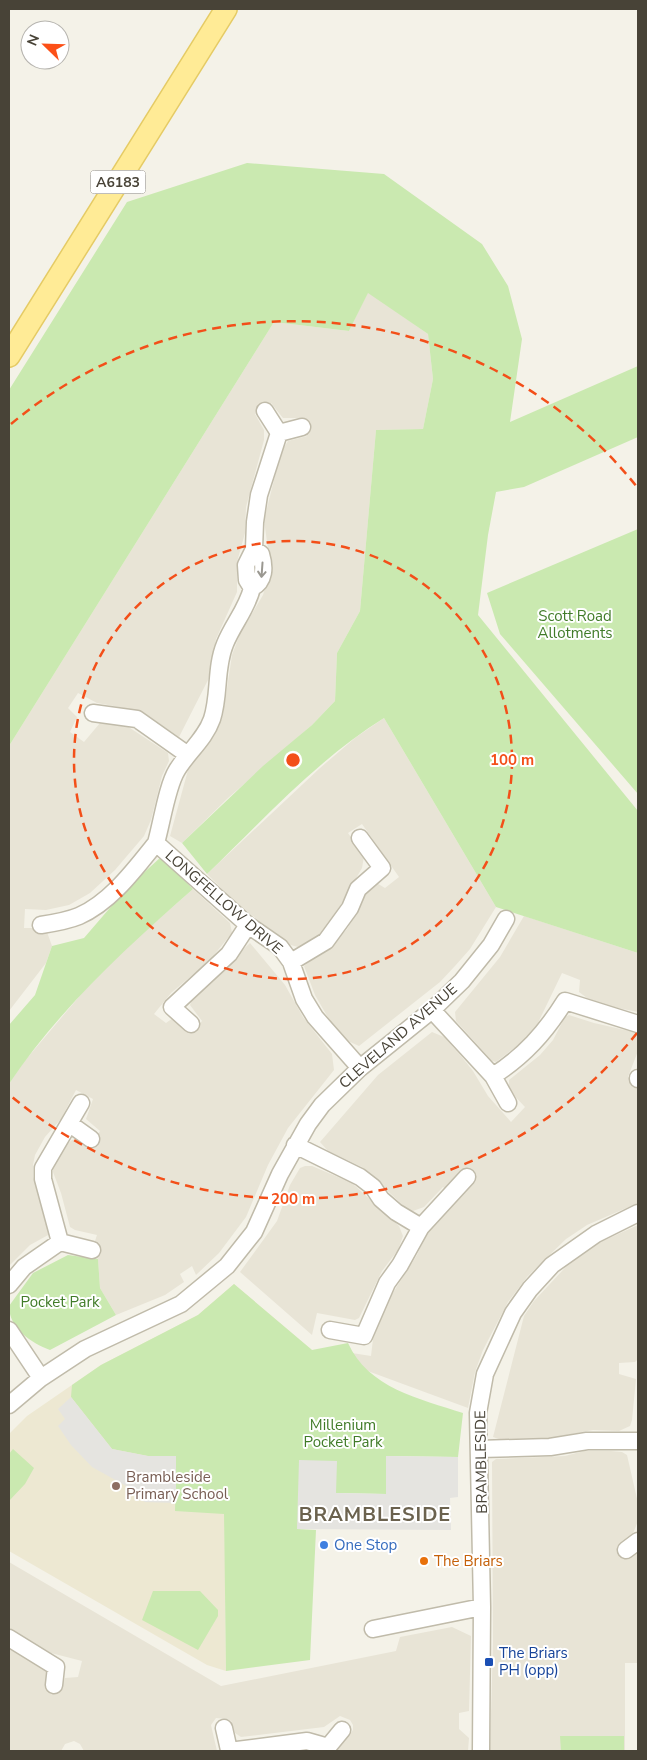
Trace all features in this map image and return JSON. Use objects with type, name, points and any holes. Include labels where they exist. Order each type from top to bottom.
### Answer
[{"type":"main road","name":"A6183","points":[[9,356],[226,9]]},
{"type":"street","points":[[265,411],[280,433],[302,428]]},
{"type":"street","name":"LONGFELLOW DRIVE","points":[[280,433],[259,495],[255,522],[254,549],[261,554],[263,569],[261,580],[252,588],[243,612],[225,645],[212,718],[208,728],[170,784],[168,800],[156,843],[248,924],[280,947],[291,962],[304,999],[315,1017],[360,1068]]},
{"type":"street","points":[[93,713],[137,719],[188,756]]},
{"type":"street","points":[[291,962],[326,941],[350,908],[358,889],[382,868],[360,838]]},
{"type":"street","points":[[41,925],[63,922],[80,916],[104,899],[134,869],[156,843]]},
{"type":"street","name":"CLEVELAND AVENUE","points":[[9,1405],[41,1378],[106,1337],[181,1304],[227,1266],[262,1218],[280,1174],[308,1124],[322,1105],[360,1068],[432,1010],[462,981],[491,945],[506,919]]},
{"type":"street","points":[[191,1024],[172,1007],[228,954],[248,924]]},
{"type":"street","points":[[493,1076],[528,1050],[549,1027],[565,1001],[638,1024]]},
{"type":"street","points":[[432,1010],[493,1076],[508,1103]]},
{"type":"street","points":[[60,1242],[43,1179],[43,1168],[81,1103]]},
{"type":"street","points":[[70,1124],[91,1140]]},
{"type":"street","points":[[296,1145],[360,1177],[373,1187],[382,1199],[396,1212],[421,1227]]},
{"type":"street","points":[[330,1330],[363,1342],[387,1283],[400,1265],[421,1227],[467,1177]]},
{"type":"street","name":"BRAMBLESIDE","points":[[480,1751],[482,1606],[478,1413],[485,1374],[513,1313],[541,1277],[572,1249],[638,1213]]},
{"type":"street","points":[[9,1285],[24,1267],[60,1242],[92,1250]]},
{"type":"street","points":[[9,1330],[41,1378]]},
{"type":"street","points":[[480,1449],[550,1447],[587,1441],[638,1442]]},
{"type":"street","points":[[373,1629],[482,1606]]},
{"type":"street","points":[[9,1638],[56,1666],[54,1685]]},
{"type":"street","points":[[224,1728],[229,1751],[307,1741],[328,1749],[342,1730]]},
{"type":"shaded area","points":[[368,292],[428,334],[433,379],[423,429],[376,430],[360,611],[337,653],[335,701],[312,725],[228,798],[182,843],[170,836],[188,770],[219,726],[223,715],[232,655],[240,634],[263,595],[269,575],[270,564],[264,520],[281,452],[288,441],[307,436],[302,418],[283,418],[271,403],[255,414],[264,430],[264,440],[246,507],[245,533],[237,562],[237,592],[216,639],[208,680],[179,737],[141,711],[97,703],[78,693],[68,708],[77,717],[70,732],[84,742],[100,723],[127,726],[168,753],[169,761],[162,776],[151,820],[144,836],[115,870],[90,893],[69,905],[46,910],[25,909],[24,928],[41,928],[47,932],[52,946],[46,963],[9,1011],[9,746],[274,322],[349,331]]},
{"type":"shaded area","points":[[384,718],[496,907],[470,949],[440,982],[359,1046],[348,1041],[330,1021],[315,995],[304,966],[335,942],[347,929],[358,911],[367,886],[375,882],[385,888],[399,877],[362,824],[348,833],[364,856],[362,868],[329,925],[316,938],[298,947],[287,944],[231,898],[207,874],[320,768],[355,738]]},
{"type":"shaded area","points":[[193,889],[230,923],[232,933],[209,961],[171,993],[154,1014],[166,1023],[173,1018],[193,1030],[202,1021],[190,1005],[193,997],[250,943],[285,985],[303,1017],[332,1054],[334,1070],[288,1128],[268,1165],[246,1217],[219,1253],[196,1275],[192,1266],[180,1274],[184,1282],[165,1295],[116,1315],[100,1288],[98,1259],[91,1253],[97,1235],[70,1227],[53,1172],[53,1164],[64,1147],[72,1140],[76,1139],[89,1148],[100,1131],[86,1119],[93,1099],[76,1090],[61,1119],[45,1137],[35,1155],[33,1165],[33,1177],[44,1203],[50,1234],[30,1245],[9,1266],[9,1084],[23,1063],[83,992],[128,946]]},
{"type":"shaded area","points":[[524,916],[638,953],[638,1012],[608,1006],[587,998],[579,992],[580,980],[562,973],[536,1027],[526,1039],[496,1062],[492,1061],[456,1021],[455,1012],[500,957]]},
{"type":"shaded area","points":[[569,1015],[634,1032],[638,1035],[638,1051],[628,1077],[638,1084],[638,1203],[587,1225],[566,1239],[527,1277],[508,1302],[483,1350],[475,1372],[468,1408],[365,1370],[352,1353],[371,1356],[373,1339],[387,1302],[417,1255],[426,1235],[457,1199],[443,1187],[424,1207],[413,1211],[408,1210],[362,1167],[328,1151],[320,1142],[378,1075],[432,1032],[444,1037],[461,1056],[473,1071],[488,1096],[511,1122],[525,1107],[509,1090],[509,1080],[540,1055],[553,1040],[565,1017]]},
{"type":"shaded area","points":[[312,1166],[352,1183],[399,1226],[403,1236],[398,1250],[382,1271],[359,1318],[355,1320],[317,1313],[312,1335],[240,1272],[277,1221],[290,1185],[300,1168]]},
{"type":"shaded area","points":[[638,1225],[638,1359],[635,1362],[619,1363],[619,1374],[636,1379],[630,1426],[619,1431],[593,1430],[550,1438],[499,1439],[493,1437],[524,1316],[534,1301],[575,1257],[594,1245]]},
{"type":"shaded area","name":"Brambleside Primary School","points":[[234,1284],[312,1350],[224,1456],[226,1671],[207,1665],[9,1551],[9,1434],[27,1416],[101,1365],[198,1315]]},
{"type":"shaded area","points":[[71,1397],[112,1449],[148,1456],[176,1456],[176,1503],[145,1502],[135,1497],[137,1492],[92,1467],[71,1445],[58,1426],[65,1419],[58,1409]]},
{"type":"shaded area","points":[[584,1451],[622,1452],[627,1455],[638,1503],[638,1521],[632,1536],[638,1548],[638,1663],[625,1663],[625,1751],[490,1751],[493,1642],[492,1462],[496,1459],[565,1456]]},
{"type":"shaded area","points":[[386,1456],[458,1457],[458,1497],[450,1498],[451,1530],[297,1529],[299,1460],[337,1461],[336,1493],[386,1494]]},
{"type":"shaded area","points":[[9,1562],[221,1686],[396,1651],[400,1637],[452,1627],[471,1636],[469,1711],[459,1713],[459,1729],[469,1738],[468,1751],[337,1751],[353,1730],[350,1720],[340,1716],[324,1727],[241,1737],[235,1733],[232,1722],[228,1719],[216,1718],[211,1725],[217,1751],[84,1751],[80,1744],[74,1741],[65,1744],[61,1751],[9,1751],[9,1646],[45,1668],[48,1677],[47,1689],[59,1693],[65,1678],[78,1677],[82,1661],[51,1653],[9,1629]]},
{"type":"green space","points":[[247,163],[384,174],[482,244],[508,286],[522,339],[510,422],[638,366],[638,437],[524,487],[496,492],[488,535],[478,615],[638,811],[638,953],[496,907],[384,718],[336,752],[314,771],[207,874],[182,843],[263,766],[312,725],[335,701],[337,653],[360,611],[376,430],[423,429],[433,379],[428,334],[368,293],[349,331],[274,322],[9,746],[9,390],[127,202]]},
{"type":"green space","name":"Scott Road Allotments","points":[[638,529],[638,794],[500,634],[487,593]]},
{"type":"green space","points":[[161,857],[193,889],[95,980],[49,1030],[9,1084],[9,1025],[35,995],[52,946],[84,938],[127,888]]},
{"type":"green space","name":"Pocket Park","points":[[68,1255],[98,1259],[100,1288],[116,1315],[50,1350],[22,1334],[13,1321],[9,1306],[33,1273]]},
{"type":"green space","name":"Millenium Pocket Park","points":[[234,1284],[312,1350],[348,1343],[368,1371],[382,1381],[413,1397],[463,1413],[458,1457],[386,1456],[386,1494],[336,1493],[297,1529],[316,1530],[310,1660],[226,1671],[224,1514],[175,1511],[176,1456],[148,1456],[112,1449],[71,1397],[72,1385],[101,1365],[198,1315]]},
{"type":"green space","points":[[13,1449],[34,1468],[25,1484],[9,1501],[9,1454]]},
{"type":"green space","points":[[153,1591],[200,1591],[218,1610],[218,1616],[198,1650],[142,1620]]},
{"type":"green space","points":[[560,1736],[624,1736],[624,1751],[561,1751]]},
{"type":"place","name":"Brambleside Primary School","points":[[116,1486]]},
{"type":"place","name":"One Stop","points":[[324,1545]]},
{"type":"place","name":"The Briars","points":[[424,1561]]},
{"type":"place","name":"The Briars PH (opp)","points":[[489,1662]]},
{"type":"district","name":"BRAMBLESIDE","points":[[375,1514]]}]
